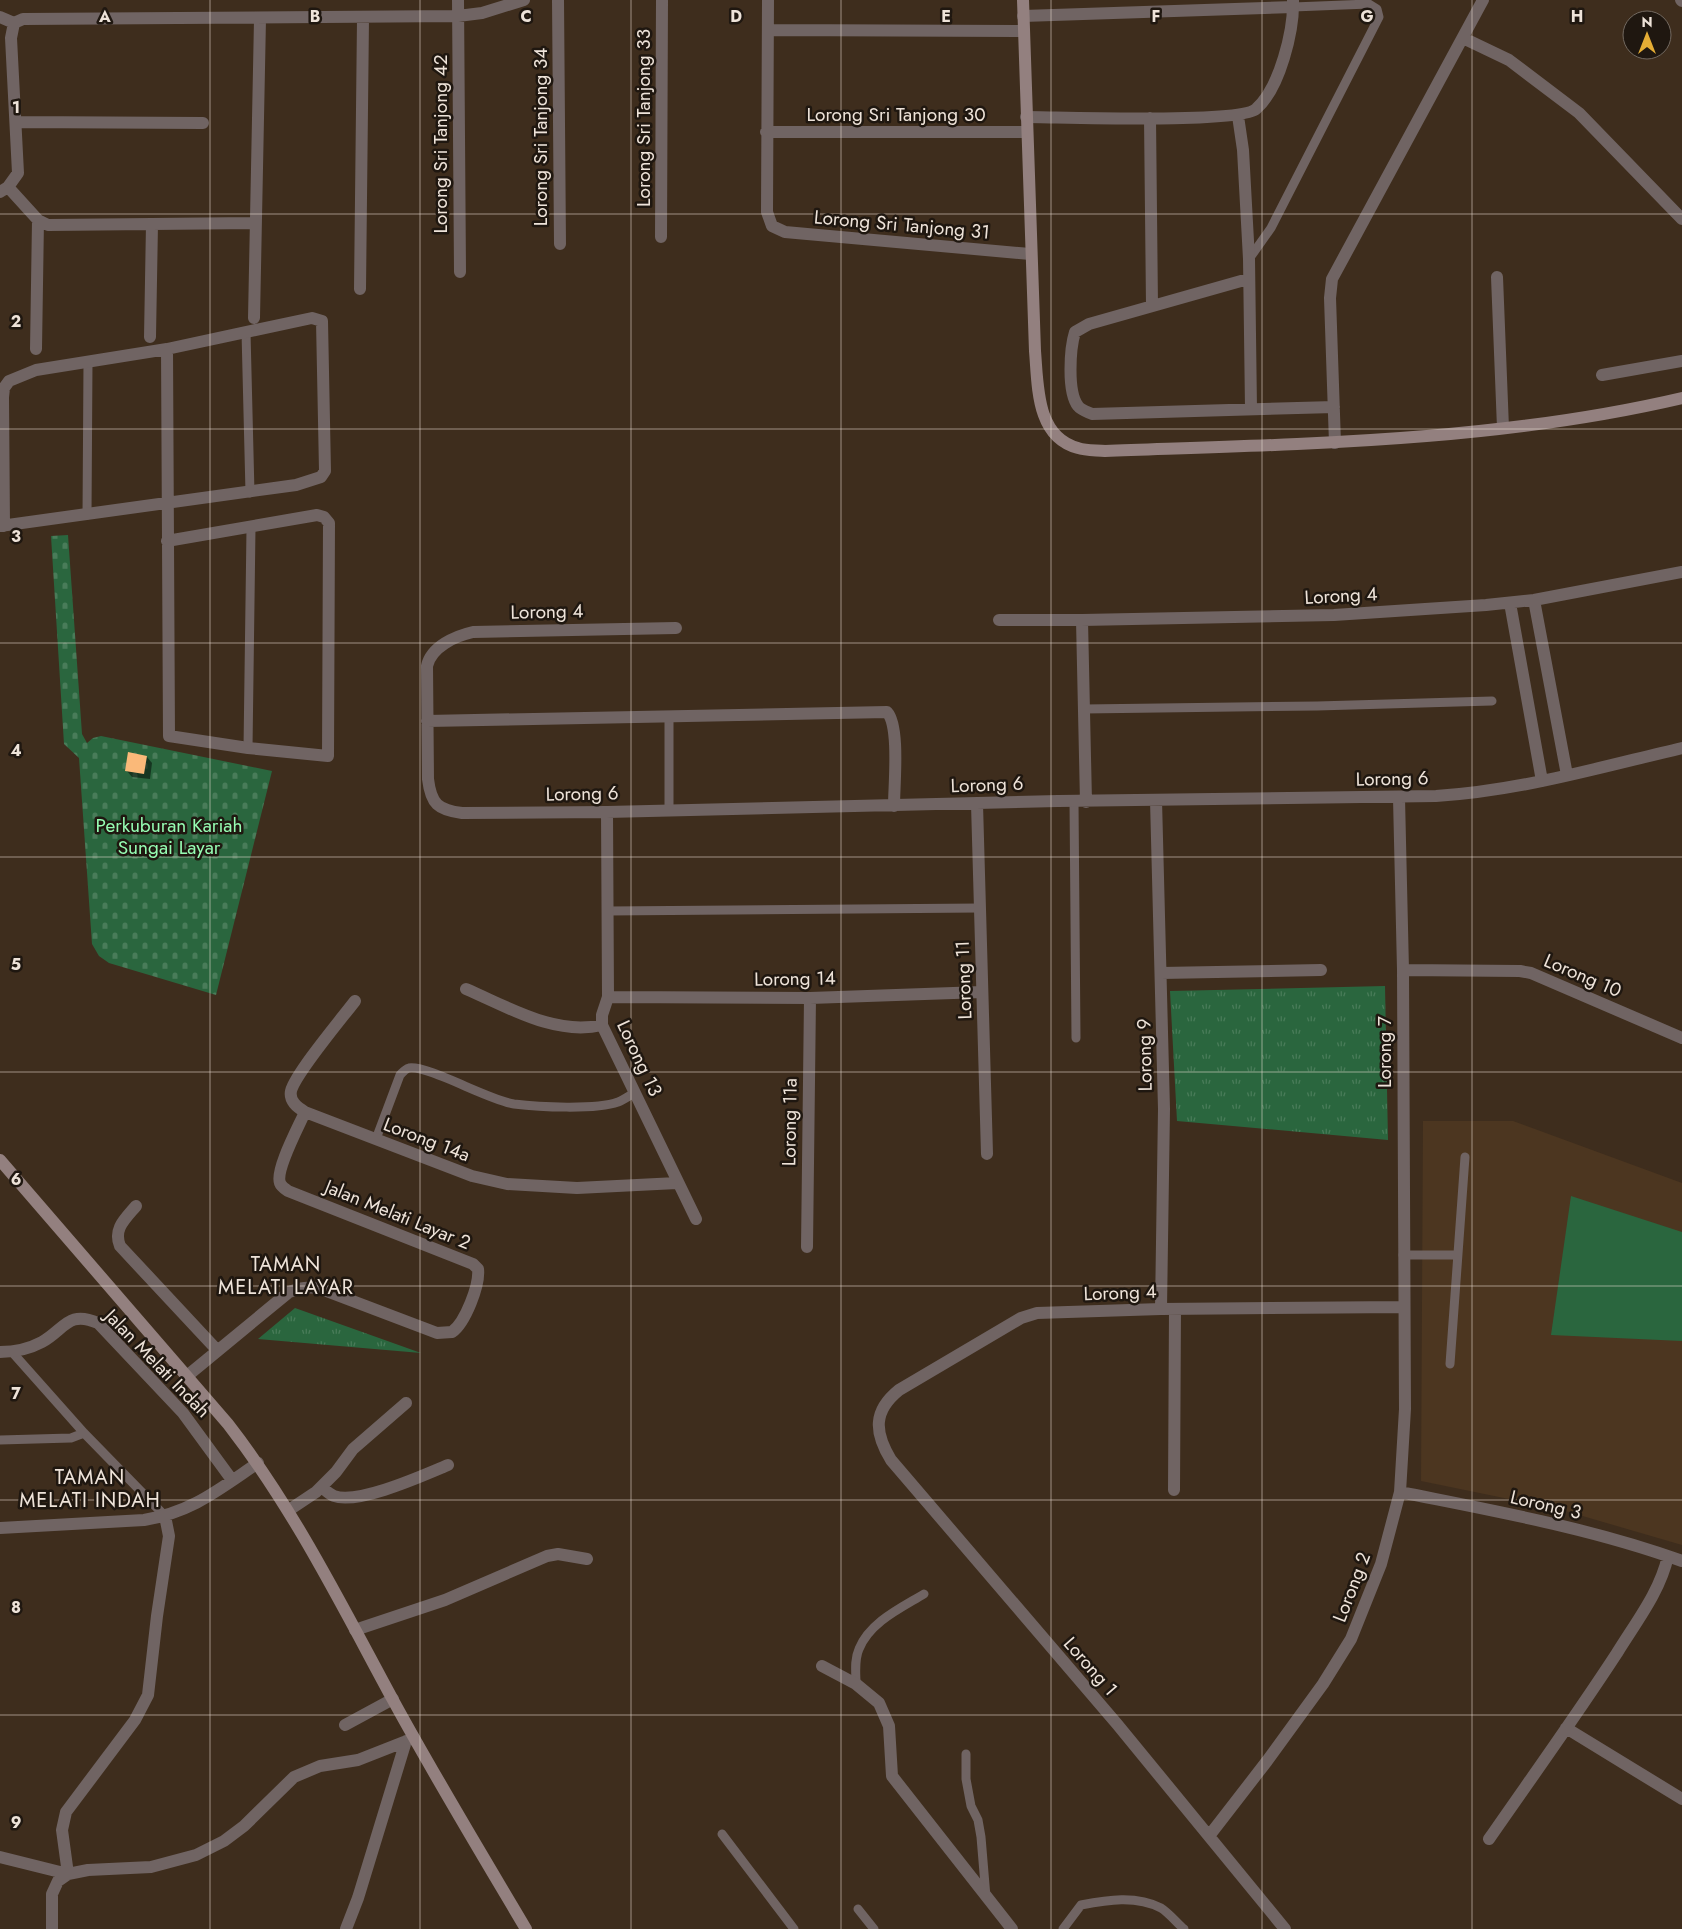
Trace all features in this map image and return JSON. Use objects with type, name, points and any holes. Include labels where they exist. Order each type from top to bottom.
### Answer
[{"type":"street","name":"Lorong Sri Tanjong 42","points":[[458,0],[460,272]]},
{"type":"street","points":[[0,17],[14,23],[23,19],[260,19],[458,16],[482,13],[524,0]]},
{"type":"street","name":"Lorong Sri Tanjong 34","points":[[558,0],[560,244]]},
{"type":"street","name":"Lorong Sri Tanjong 33","points":[[661,237],[662,0]]},
{"type":"street","points":[[766,132],[768,0]]},
{"type":"street","points":[[1023,0],[1030,254],[1040,404],[1047,424],[1060,439],[1078,448],[1105,451],[1335,443],[1503,428],[1592,415],[1682,398]]},
{"type":"street","points":[[1335,443],[1330,298],[1332,279],[1483,0]]},
{"type":"street","points":[[1023,16],[1293,4],[1289,44],[1267,94],[1255,110],[1238,116],[1150,118],[1026,116]]},
{"type":"street","points":[[360,289],[362,18]]},
{"type":"street","points":[[254,318],[260,19]]},
{"type":"street","points":[[14,23],[11,38],[18,173],[4,190],[38,220],[61,226],[255,223]]},
{"type":"street","points":[[768,30],[1023,31]]},
{"type":"street","points":[[1463,38],[1509,60],[1580,113],[1682,220]]},
{"type":"street","points":[[1238,116],[1243,150],[1250,259],[1248,279],[1251,409]]},
{"type":"street","points":[[1150,118],[1152,306]]},
{"type":"street","points":[[16,122],[203,123]]},
{"type":"street","name":"Lorong Sri Tanjong 30","points":[[766,132],[1026,132]]},
{"type":"street","name":"Lorong Sri Tanjong 31","points":[[766,132],[767,212],[772,226],[785,232],[1030,254]]},
{"type":"street","points":[[36,349],[38,220]]},
{"type":"street","points":[[150,337],[152,224]]},
{"type":"street","points":[[1497,277],[1503,428]]},
{"type":"street","points":[[1248,279],[1089,324],[1075,332],[1070,347],[1073,396],[1079,408],[1092,414],[1334,407]]},
{"type":"street","points":[[312,318],[322,321],[324,327],[325,471],[321,477],[315,480],[250,493],[2,526],[4,388],[9,381],[27,373],[167,349],[246,332],[312,318]]},
{"type":"street","points":[[167,349],[167,541],[169,736],[325,757],[329,754],[329,523],[324,517],[317,515],[251,528],[167,541]]},
{"type":"street","points":[[1602,375],[1682,361]]},
{"type":"street","name":"Lorong 4","points":[[999,620],[1334,615],[1510,603],[1682,572]]},
{"type":"street","points":[[1534,600],[1567,775]]},
{"type":"street","points":[[1510,603],[1542,781]]},
{"type":"street","points":[[1080,801],[1084,709],[1082,620]]},
{"type":"street","name":"Lorong 4","points":[[428,660],[432,654],[453,638],[473,632],[676,628]]},
{"type":"street","name":"Lorong 6","points":[[428,660],[426,722],[430,794],[436,804],[446,811],[462,813],[670,811],[1080,801],[1399,798],[1465,794],[1542,781],[1682,748]]},
{"type":"street","points":[[426,722],[887,712],[892,717],[894,739],[894,806]]},
{"type":"street","name":"Lorong 7","points":[[1399,798],[1403,970],[1404,1307]]},
{"type":"street","name":"Lorong 9","points":[[1156,800],[1165,1149],[1161,1309]]},
{"type":"street","name":"Lorong 11","points":[[977,804],[987,1154]]},
{"type":"street","name":"Lorong 13","points":[[607,812],[608,997],[602,1015],[602,1025],[696,1219]]},
{"type":"street","points":[[1161,973],[1320,970]]},
{"type":"street","name":"Lorong 10","points":[[1403,970],[1520,971],[1531,973],[1682,1038]]},
{"type":"street","points":[[466,989],[552,1024],[590,1028],[602,1025]]},
{"type":"street","name":"Lorong 14","points":[[608,997],[810,998],[982,992]]},
{"type":"street","name":"Lorong 11a","points":[[807,1248],[810,998]]},
{"type":"street","points":[[305,1112],[294,1103],[291,1097],[296,1079],[356,1001]]},
{"type":"street","name":"Lorong 14a","points":[[305,1112],[472,1176],[507,1184],[577,1188],[677,1183]]},
{"type":"street","name":"Jalan Melati Layar 2","points":[[187,1376],[288,1292],[310,1287],[437,1332],[452,1332],[462,1322],[478,1282],[478,1269],[473,1264],[288,1191],[281,1185],[279,1181],[281,1166],[305,1112]]},
{"type":"street","points":[[0,1160],[187,1376],[258,1464],[289,1510],[393,1699],[410,1739],[526,1929]]},
{"type":"street","points":[[136,1206],[118,1229],[120,1246],[216,1350]]},
{"type":"street","name":"Lorong 4","points":[[878,1424],[885,1401],[899,1390],[1028,1315],[1161,1309],[1404,1307]]},
{"type":"street","name":"Lorong 2","points":[[1209,1836],[1323,1684],[1351,1639],[1381,1564],[1400,1492],[1405,1409],[1404,1307]]},
{"type":"street","points":[[1174,1490],[1175,1309]]},
{"type":"street","name":"Jalan Melati Indah","points":[[6,1352],[28,1349],[44,1341],[74,1318],[82,1317],[98,1323],[188,1419],[232,1480]]},
{"type":"street","points":[[289,1510],[322,1487],[353,1449],[406,1404]]},
{"type":"street","name":"Lorong 1","points":[[878,1424],[881,1442],[891,1460],[1111,1717],[1285,1929]]},
{"type":"street","points":[[0,1528],[144,1520],[165,1516],[193,1506],[258,1464]]},
{"type":"street","points":[[322,1487],[332,1496],[351,1498],[404,1484],[448,1465]]},
{"type":"street","name":"Lorong 3","points":[[1400,1492],[1533,1519],[1682,1561]]},
{"type":"street","points":[[68,1874],[62,1830],[66,1812],[135,1720],[148,1695],[169,1536],[165,1516]]},
{"type":"street","points":[[355,1630],[445,1600],[546,1556],[558,1554],[587,1559]]},
{"type":"street","points":[[1489,1839],[1647,1606],[1662,1579],[1668,1556]]},
{"type":"street","points":[[822,1666],[856,1684],[879,1703],[890,1726],[892,1776],[1012,1929]]},
{"type":"street","points":[[345,1725],[393,1699]]},
{"type":"street","points":[[1566,1728],[1682,1799]]},
{"type":"street","points":[[52,1929],[52,1894],[58,1881],[68,1874],[88,1870],[151,1867],[196,1855],[224,1842],[244,1826],[294,1777],[320,1766],[358,1760],[410,1739]]},
{"type":"street","points":[[346,1929],[410,1739]]},
{"type":"street","points":[[0,1856],[68,1874]]},
{"type":"lane","points":[[1250,259],[1271,228],[1379,17],[1377,9],[1369,4],[1293,4]]},
{"type":"lane","points":[[246,332],[250,493]]},
{"type":"lane","points":[[87,515],[88,362]]},
{"type":"lane","points":[[248,748],[251,528]]},
{"type":"lane","points":[[1084,709],[1317,706],[1492,700]]},
{"type":"lane","points":[[670,717],[670,811]]},
{"type":"lane","points":[[1076,1038],[1080,801]]},
{"type":"lane","points":[[608,911],[980,908]]},
{"type":"lane","points":[[376,1139],[400,1075],[405,1069],[424,1070],[495,1100],[514,1104],[601,1106],[618,1102],[634,1093]]},
{"type":"lane","points":[[1450,1364],[1456,1255],[1465,1157]]},
{"type":"lane","points":[[1403,1255],[1456,1255]]},
{"type":"lane","points":[[6,1352],[165,1516]]},
{"type":"lane","points":[[0,1440],[72,1438],[84,1433]]},
{"type":"lane","points":[[856,1684],[856,1661],[859,1649],[868,1635],[883,1620],[924,1594]]},
{"type":"lane","points":[[966,1754],[966,1779],[971,1806],[978,1820],[982,1837],[986,1897]]},
{"type":"lane","points":[[722,1834],[794,1929]]},
{"type":"lane","points":[[1063,1929],[1081,1905],[1132,1899],[1161,1908],[1184,1929]]},
{"type":"lane","points":[[858,1908],[874,1929]]},
{"type":"shaded area","points":[[1423,1121],[1513,1121],[1682,1183],[1682,1545],[1562,1510],[1421,1481]]},
{"type":"green space","name":"Perkuburan Kariah Sungai Layar","points":[[68,535],[82,734],[87,743],[93,738],[101,736],[272,771],[216,995],[109,963],[99,956],[92,944],[79,758],[64,744],[51,536]]},
{"type":"green space","points":[[1385,986],[1388,1140],[1177,1121],[1170,991]]},
{"type":"green space","points":[[1571,1196],[1682,1232],[1682,1341],[1551,1335]]},
{"type":"green space","points":[[295,1308],[421,1353],[258,1339]]},
{"type":"building","points":[[128,752],[147,756],[144,774],[125,771]]},
{"type":"district","name":"TAMAN MELATI LAYAR","points":[[286,1276]]},
{"type":"district","name":"TAMAN MELATI INDAH","points":[[90,1488]]}]
